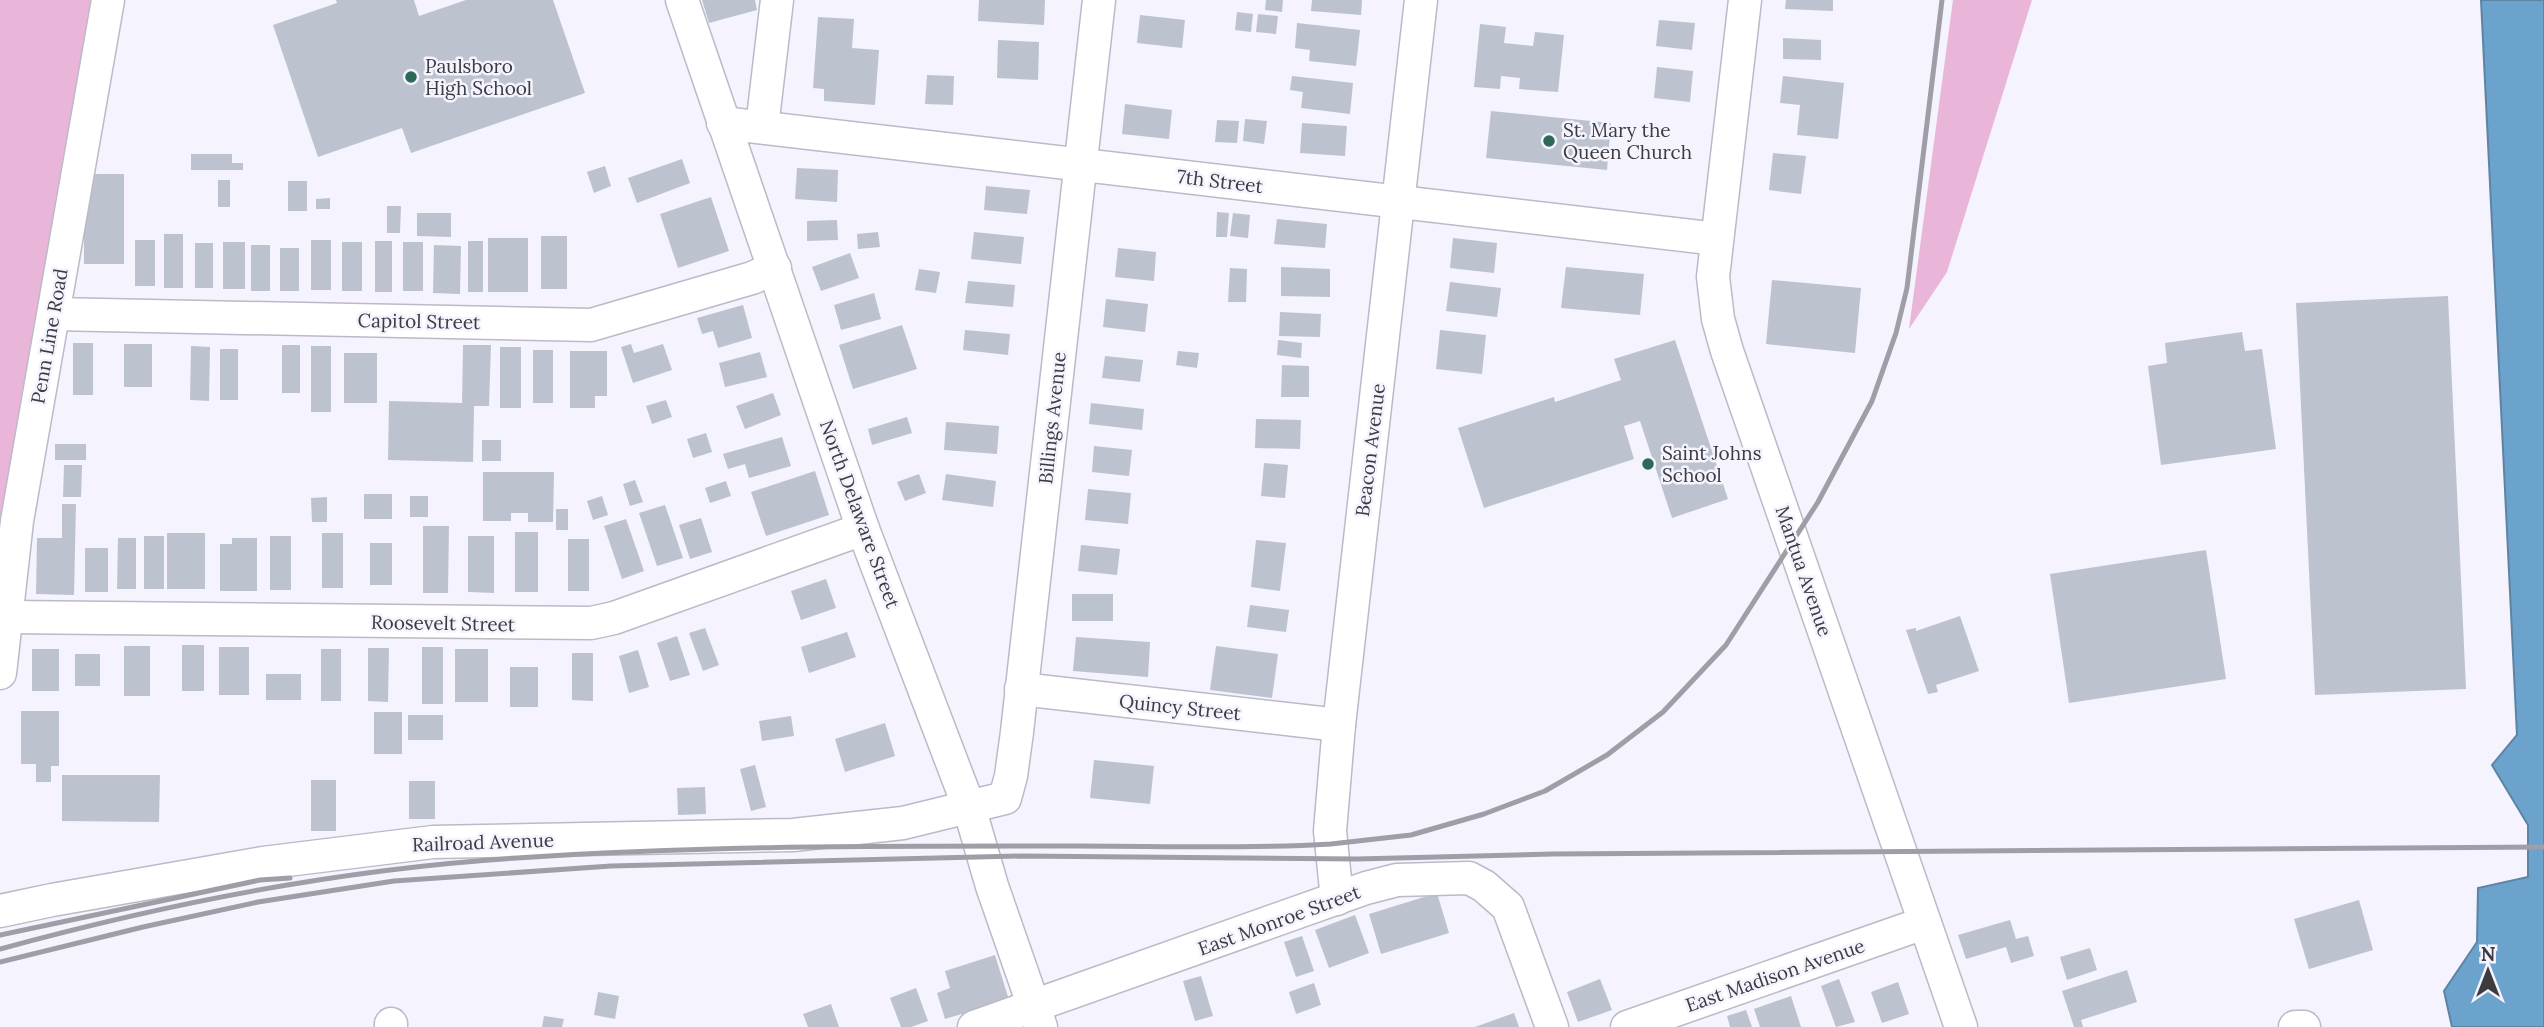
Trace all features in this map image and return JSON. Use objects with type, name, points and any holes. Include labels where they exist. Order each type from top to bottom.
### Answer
[{"type":"street","name":"Penn Line Road","points":[[0,673],[17,521],[108,0]]},
{"type":"street","name":"North Delaware Street","points":[[682,0],[863,529],[969,807],[992,886],[1037,1017]]},
{"type":"street","points":[[762,127],[777,0]]},
{"type":"street","name":"Billings Avenue","points":[[969,807],[1005,798],[1011,776],[1100,0]]},
{"type":"street","name":"Beacon Avenue","points":[[1337,900],[1330,831],[1339,725],[1421,0]]},
{"type":"street","name":"Mantua Avenue","points":[[1745,0],[1713,277],[1715,298],[1727,351],[1961,1027]]},
{"type":"street","name":"7th Street","points":[[723,123],[1717,239]]},
{"type":"street","name":"Capitol Street","points":[[54,314],[591,325],[752,278],[775,268]]},
{"type":"street","name":"Roosevelt Street","points":[[7,618],[591,623],[614,618],[863,529]]},
{"type":"street","name":"Quincy Street","points":[[1021,689],[1339,725]]},
{"type":"street","name":"Railroad Avenue","points":[[0,911],[263,863],[433,842],[793,835],[902,823],[969,807]]},
{"type":"street","name":"East Monroe Street","points":[[974,1027],[1037,1017],[1337,900],[1396,880],[1469,878],[1508,907],[1552,1027]]},
{"type":"street","name":"East Madison Avenue","points":[[1627,1027],[1924,923]]},
{"type":"street","points":[[2295,1027],[2304,1027]]},
{"type":"shaded area","points":[[0,0],[100,0],[0,661]]},
{"type":"shaded area","points":[[1953,0],[2032,0],[1947,272],[1909,329]]},
{"type":"water","points":[[2481,0],[2544,0],[2544,1027],[2452,1027],[2444,991],[2477,942],[2478,888],[2528,877],[2528,825],[2492,765],[2517,735]]},
{"type":"building","points":[[336,0],[414,0],[419,16],[466,0],[553,0],[585,93],[411,153],[402,128],[318,157],[273,25],[337,3]]},
{"type":"building","points":[[702,0],[755,0],[757,10],[709,23]]},
{"type":"building","points":[[979,0],[1045,0],[1044,25],[978,21]]},
{"type":"building","points":[[1266,0],[1283,0],[1282,12],[1265,10]]},
{"type":"building","points":[[1312,0],[1362,0],[1361,15],[1311,11]]},
{"type":"building","points":[[1786,0],[1833,0],[1833,11],[1785,9]]},
{"type":"building","points":[[1237,12],[1253,14],[1251,32],[1235,30]]},
{"type":"building","points":[[1258,14],[1278,16],[1276,34],[1256,32]]},
{"type":"building","points":[[1140,15],[1185,20],[1182,48],[1137,43]]},
{"type":"building","points":[[818,17],[854,19],[852,48],[879,50],[875,105],[824,101],[824,89],[813,88]]},
{"type":"building","points":[[1659,20],[1695,23],[1692,50],[1656,46]]},
{"type":"building","points":[[1297,23],[1360,30],[1356,66],[1309,61],[1310,50],[1295,48]]},
{"type":"building","points":[[1480,24],[1506,27],[1504,43],[1533,46],[1535,32],[1564,35],[1558,92],[1519,89],[1520,78],[1501,76],[1500,89],[1474,87]]},
{"type":"building","points":[[1783,38],[1821,40],[1821,60],[1783,59]]},
{"type":"building","points":[[998,40],[1039,42],[1038,80],[997,78]]},
{"type":"building","points":[[1657,67],[1693,71],[1690,102],[1654,98]]},
{"type":"building","points":[[927,75],[954,76],[953,105],[925,104]]},
{"type":"building","points":[[1292,76],[1353,83],[1350,114],[1301,108],[1303,92],[1290,90]]},
{"type":"building","points":[[1783,76],[1844,83],[1838,139],[1797,135],[1800,105],[1780,103]]},
{"type":"building","points":[[1125,104],[1172,110],[1169,139],[1122,134]]},
{"type":"building","name":"St. Mary the Queen Church","points":[[1491,111],[1611,123],[1607,170],[1486,158]]},
{"type":"building","points":[[1245,119],[1267,121],[1264,144],[1243,141]]},
{"type":"building","points":[[1217,120],[1239,121],[1237,143],[1215,142]]},
{"type":"building","points":[[1302,123],[1347,126],[1345,156],[1300,153]]},
{"type":"building","points":[[1773,153],[1806,156],[1801,194],[1769,190]]},
{"type":"building","points":[[191,154],[232,154],[232,163],[243,163],[243,170],[191,170]]},
{"type":"building","points":[[682,159],[690,183],[637,203],[628,178]]},
{"type":"building","points":[[605,166],[611,186],[594,193],[587,172]]},
{"type":"building","points":[[797,168],[838,170],[837,202],[795,199]]},
{"type":"building","points":[[84,174],[124,174],[124,264],[84,264]]},
{"type":"building","points":[[218,180],[230,180],[230,207],[218,207]]},
{"type":"building","points":[[288,181],[307,181],[307,211],[288,211]]},
{"type":"building","points":[[986,186],[1030,190],[1027,214],[984,210]]},
{"type":"building","points":[[711,197],[729,251],[678,268],[660,214]]},
{"type":"building","points":[[330,198],[330,209],[316,209],[316,199]]},
{"type":"building","points":[[387,206],[401,206],[400,233],[387,233]]},
{"type":"building","points":[[1217,212],[1229,213],[1227,237],[1216,237]]},
{"type":"building","points":[[417,213],[451,213],[451,237],[417,236]]},
{"type":"building","points":[[1233,213],[1250,215],[1248,238],[1230,236]]},
{"type":"building","points":[[1277,219],[1327,224],[1325,248],[1274,244]]},
{"type":"building","points":[[837,220],[838,240],[807,241],[807,221]]},
{"type":"building","points":[[878,232],[880,247],[858,249],[857,234]]},
{"type":"building","points":[[974,232],[1024,237],[1021,264],[971,259]]},
{"type":"building","points":[[164,234],[183,234],[183,288],[164,288]]},
{"type":"building","points":[[541,236],[567,236],[567,289],[541,289]]},
{"type":"building","points":[[488,238],[528,238],[528,292],[488,292]]},
{"type":"building","points":[[1453,238],[1497,243],[1494,273],[1450,268]]},
{"type":"building","points":[[135,240],[155,240],[155,286],[135,286]]},
{"type":"building","points":[[311,240],[331,240],[331,290],[311,290]]},
{"type":"building","points":[[375,241],[392,241],[392,292],[375,292]]},
{"type":"building","points":[[468,241],[483,241],[483,292],[468,292]]},
{"type":"building","points":[[223,242],[245,242],[245,289],[223,289]]},
{"type":"building","points":[[342,242],[362,242],[362,291],[342,291]]},
{"type":"building","points":[[403,242],[423,242],[423,291],[403,291]]},
{"type":"building","points":[[195,243],[213,243],[213,288],[195,288]]},
{"type":"building","points":[[251,245],[270,245],[270,291],[251,291]]},
{"type":"building","points":[[434,245],[461,246],[460,294],[433,293]]},
{"type":"building","points":[[280,248],[299,248],[299,291],[280,291]]},
{"type":"building","points":[[1118,248],[1156,252],[1154,281],[1115,277]]},
{"type":"building","points":[[850,253],[859,278],[821,291],[812,267]]},
{"type":"building","points":[[1281,267],[1330,269],[1330,297],[1281,296]]},
{"type":"building","points":[[1566,267],[1644,274],[1640,315],[1561,308]]},
{"type":"building","points":[[1230,268],[1247,269],[1246,302],[1228,302]]},
{"type":"building","points":[[919,269],[940,272],[936,293],[915,290]]},
{"type":"building","points":[[1772,280],[1861,288],[1855,353],[1766,344]]},
{"type":"building","points":[[968,281],[1015,285],[1013,307],[965,303]]},
{"type":"building","points":[[1450,282],[1501,288],[1497,317],[1446,311]]},
{"type":"building","points":[[874,293],[881,319],[841,330],[834,305]]},
{"type":"building","points":[[2448,296],[2466,689],[2315,695],[2296,303]]},
{"type":"building","points":[[1106,299],[1148,304],[1145,332],[1103,327]]},
{"type":"building","points":[[743,305],[752,338],[718,348],[713,331],[702,334],[697,318]]},
{"type":"building","points":[[1280,312],[1321,314],[1320,337],[1279,336]]},
{"type":"building","points":[[902,325],[917,369],[853,389],[839,345]]},
{"type":"building","points":[[965,330],[1010,334],[1008,355],[963,350]]},
{"type":"building","points":[[1440,330],[1486,335],[1482,374],[1436,369]]},
{"type":"building","points":[[2242,332],[2245,351],[2262,349],[2276,449],[2161,465],[2148,366],[2167,363],[2165,343]]},
{"type":"building","points":[[1278,340],[1302,343],[1301,358],[1277,355]]},
{"type":"building","points":[[1675,340],[1728,499],[1672,518],[1640,421],[1624,426],[1634,459],[1484,508],[1458,428],[1554,397],[1555,402],[1621,380],[1614,359]]},
{"type":"building","points":[[73,343],[93,343],[93,395],[73,395]]},
{"type":"building","points":[[124,344],[152,344],[152,387],[124,387]]},
{"type":"building","points":[[631,344],[634,353],[663,344],[672,370],[633,383],[621,347]]},
{"type":"building","points":[[282,345],[300,345],[300,393],[282,393]]},
{"type":"building","points":[[463,345],[491,345],[489,406],[474,406],[473,462],[388,460],[389,401],[462,403]]},
{"type":"building","points":[[191,346],[210,347],[209,401],[190,400]]},
{"type":"building","points":[[311,346],[331,346],[331,412],[311,412]]},
{"type":"building","points":[[500,347],[521,347],[521,408],[500,408]]},
{"type":"building","points":[[220,349],[238,349],[238,400],[220,400]]},
{"type":"building","points":[[533,350],[553,350],[553,403],[533,403]]},
{"type":"building","points":[[570,351],[607,351],[607,396],[595,396],[595,408],[570,408]]},
{"type":"building","points":[[1178,351],[1199,353],[1197,368],[1176,365]]},
{"type":"building","points":[[760,352],[767,377],[725,387],[719,363]]},
{"type":"building","points":[[344,353],[377,353],[377,403],[344,403]]},
{"type":"building","points":[[1105,356],[1143,360],[1140,382],[1102,378]]},
{"type":"building","points":[[1282,365],[1309,366],[1309,397],[1281,397]]},
{"type":"building","points":[[773,393],[781,415],[745,429],[736,406]]},
{"type":"building","points":[[666,400],[672,417],[652,424],[646,406]]},
{"type":"building","points":[[1091,403],[1144,409],[1142,430],[1089,424]]},
{"type":"building","points":[[907,417],[912,433],[872,445],[868,429]]},
{"type":"building","points":[[1256,419],[1301,420],[1300,449],[1255,448]]},
{"type":"building","points":[[946,422],[999,426],[997,454],[944,450]]},
{"type":"building","points":[[706,433],[712,452],[693,458],[687,439]]},
{"type":"building","points":[[782,437],[791,466],[749,478],[745,464],[728,469],[723,454]]},
{"type":"building","points":[[482,440],[501,440],[501,461],[482,461]]},
{"type":"building","points":[[55,444],[86,444],[86,460],[55,460]]},
{"type":"building","points":[[1094,446],[1132,450],[1129,476],[1092,472]]},
{"type":"building","points":[[1264,463],[1288,465],[1285,498],[1261,496]]},
{"type":"building","points":[[64,465],[82,465],[81,497],[63,497]]},
{"type":"building","points":[[815,471],[829,515],[766,536],[751,492]]},
{"type":"building","points":[[483,472],[554,472],[553,522],[528,522],[528,513],[511,513],[511,521],[483,521]]},
{"type":"building","points":[[919,474],[926,493],[905,501],[897,482]]},
{"type":"building","points":[[946,474],[996,481],[993,507],[942,500]]},
{"type":"building","points":[[635,480],[643,502],[630,506],[623,484]]},
{"type":"building","points":[[726,481],[731,496],[710,503],[705,488]]},
{"type":"building","points":[[1088,489],[1131,493],[1128,524],[1085,520]]},
{"type":"building","points":[[364,494],[392,494],[392,519],[364,519]]},
{"type":"building","points":[[410,496],[428,496],[428,517],[410,517]]},
{"type":"building","points":[[602,496],[608,515],[593,520],[587,501]]},
{"type":"building","points":[[327,497],[327,522],[312,522],[311,498]]},
{"type":"building","points":[[62,504],[76,504],[74,595],[36,594],[37,538],[62,538]]},
{"type":"building","points":[[665,505],[683,558],[657,566],[639,513]]},
{"type":"building","points":[[556,509],[568,509],[568,530],[556,530]]},
{"type":"building","points":[[701,518],[712,552],[690,559],[679,525]]},
{"type":"building","points":[[626,519],[644,571],[622,579],[604,526]]},
{"type":"building","points":[[423,526],[449,526],[448,593],[423,593]]},
{"type":"building","points":[[515,532],[538,532],[538,592],[515,592]]},
{"type":"building","points":[[167,533],[205,533],[205,589],[167,589]]},
{"type":"building","points":[[322,533],[343,533],[343,588],[322,588]]},
{"type":"building","points":[[144,536],[164,536],[164,589],[144,589]]},
{"type":"building","points":[[270,536],[291,536],[291,590],[270,590]]},
{"type":"building","points":[[468,536],[494,536],[494,593],[468,592]]},
{"type":"building","points":[[118,538],[136,538],[136,589],[117,589]]},
{"type":"building","points":[[232,538],[257,538],[257,591],[220,591],[220,544],[232,544]]},
{"type":"building","points":[[568,539],[589,539],[589,591],[568,591]]},
{"type":"building","points":[[1256,540],[1286,543],[1280,591],[1251,587]]},
{"type":"building","points":[[370,543],[392,543],[392,585],[370,585]]},
{"type":"building","points":[[1081,545],[1120,549],[1117,575],[1078,571]]},
{"type":"building","points":[[85,548],[108,548],[108,592],[85,592]]},
{"type":"building","points":[[2206,550],[2226,679],[2069,703],[2050,574]]},
{"type":"building","points":[[826,579],[836,608],[801,620],[791,591]]},
{"type":"building","points":[[1072,594],[1113,594],[1113,621],[1072,621]]},
{"type":"building","points":[[1250,605],[1289,610],[1286,632],[1247,627]]},
{"type":"building","points":[[1960,616],[1979,671],[1936,685],[1938,692],[1928,694],[1906,630],[1916,628],[1916,631]]},
{"type":"building","points":[[705,628],[719,665],[703,671],[689,633]]},
{"type":"building","points":[[847,632],[856,657],[809,673],[801,647]]},
{"type":"building","points":[[677,636],[690,675],[670,681],[657,643]]},
{"type":"building","points":[[1076,637],[1150,642],[1148,677],[1073,671]]},
{"type":"building","points":[[182,645],[204,645],[204,691],[182,691]]},
{"type":"building","points":[[124,646],[150,646],[150,696],[124,696]]},
{"type":"building","points":[[1216,646],[1278,654],[1272,698],[1210,690]]},
{"type":"building","points":[[219,647],[249,647],[249,695],[219,695]]},
{"type":"building","points":[[422,647],[443,647],[443,704],[422,704]]},
{"type":"building","points":[[368,648],[389,648],[388,702],[368,701]]},
{"type":"building","points":[[32,649],[59,649],[59,691],[32,691]]},
{"type":"building","points":[[321,649],[341,649],[341,701],[321,701]]},
{"type":"building","points":[[455,649],[488,649],[488,702],[455,702]]},
{"type":"building","points":[[638,650],[649,687],[629,693],[619,656]]},
{"type":"building","points":[[572,653],[593,653],[593,701],[572,700]]},
{"type":"building","points":[[75,654],[100,654],[100,686],[75,686]]},
{"type":"building","points":[[510,667],[538,667],[538,707],[510,707]]},
{"type":"building","points":[[266,674],[301,674],[301,700],[266,700]]},
{"type":"building","points":[[21,711],[59,711],[59,766],[51,766],[51,782],[36,782],[36,764],[21,764]]},
{"type":"building","points":[[374,712],[402,712],[402,754],[374,754]]},
{"type":"building","points":[[408,715],[443,715],[443,740],[408,740]]},
{"type":"building","points":[[791,716],[794,736],[762,741],[759,721]]},
{"type":"building","points":[[885,723],[895,756],[845,772],[835,739]]},
{"type":"building","points":[[1094,760],[1154,766],[1150,804],[1090,798]]},
{"type":"building","points":[[755,765],[766,807],[751,811],[740,769]]},
{"type":"building","points":[[62,775],[160,775],[159,822],[62,821]]},
{"type":"building","points":[[311,780],[336,780],[336,831],[311,831]]},
{"type":"building","points":[[409,781],[435,781],[435,819],[409,819]]},
{"type":"building","points":[[705,787],[706,814],[678,815],[677,788]]},
{"type":"building","points":[[1437,893],[1449,933],[1381,954],[1369,914]]},
{"type":"building","points":[[2359,900],[2373,950],[2309,969],[2294,919]]},
{"type":"building","points":[[1355,915],[1369,953],[1329,968],[1315,930]]},
{"type":"building","points":[[2010,920],[2016,939],[2028,936],[2034,956],[2011,963],[2006,947],[1966,959],[1958,935]]},
{"type":"building","points":[[1302,936],[1314,971],[1296,977],[1284,942]]},
{"type":"building","points":[[2090,948],[2097,970],[2067,980],[2060,957]]},
{"type":"building","points":[[995,955],[1009,1000],[945,1019],[937,993],[950,988],[945,971]]},
{"type":"building","points":[[2127,970],[2137,1002],[2081,1020],[2083,1027],[2074,1027],[2062,991]]},
{"type":"building","points":[[1201,976],[1213,1016],[1195,1021],[1183,981]]},
{"type":"building","points":[[1600,979],[1612,1010],[1578,1022],[1567,992]]},
{"type":"building","points":[[1839,979],[1855,1022],[1836,1027],[1821,986]]},
{"type":"building","points":[[1898,982],[1909,1014],[1882,1023],[1871,992]]},
{"type":"building","points":[[1314,983],[1321,1005],[1296,1014],[1289,992]]},
{"type":"building","points":[[916,988],[928,1021],[911,1027],[901,1027],[890,998]]},
{"type":"building","points":[[598,992],[619,996],[615,1019],[594,1015]]},
{"type":"building","points":[[1791,996],[1801,1027],[1760,1027],[1754,1009]]},
{"type":"building","points":[[831,1004],[839,1027],[808,1027],[803,1014]]},
{"type":"building","points":[[1746,1010],[1752,1027],[1730,1027],[1727,1016]]},
{"type":"building","points":[[1514,1013],[1519,1027],[1475,1027]]},
{"type":"building","points":[[544,1016],[564,1019],[562,1027],[542,1027]]},
{"type":"railway","points":[[0,949],[127,917],[256,890],[452,863],[726,848],[1235,847],[1331,844],[1411,835],[1484,814],[1545,791],[1607,755],[1663,712],[1726,645],[1818,502],[1872,401],[1896,333],[1907,288],[1942,0]]},
{"type":"railway","points":[[0,962],[258,902],[394,881],[611,866],[1022,856],[1357,859],[1552,854],[2544,847]]},
{"type":"railway","points":[[0,935],[260,880],[290,878]]},
{"type":"place","name":"Paulsboro High School","points":[[411,77]]},
{"type":"place","name":"St. Mary the Queen Church","points":[[1549,141]]},
{"type":"place","name":"Saint Johns School","points":[[1648,464]]}]
